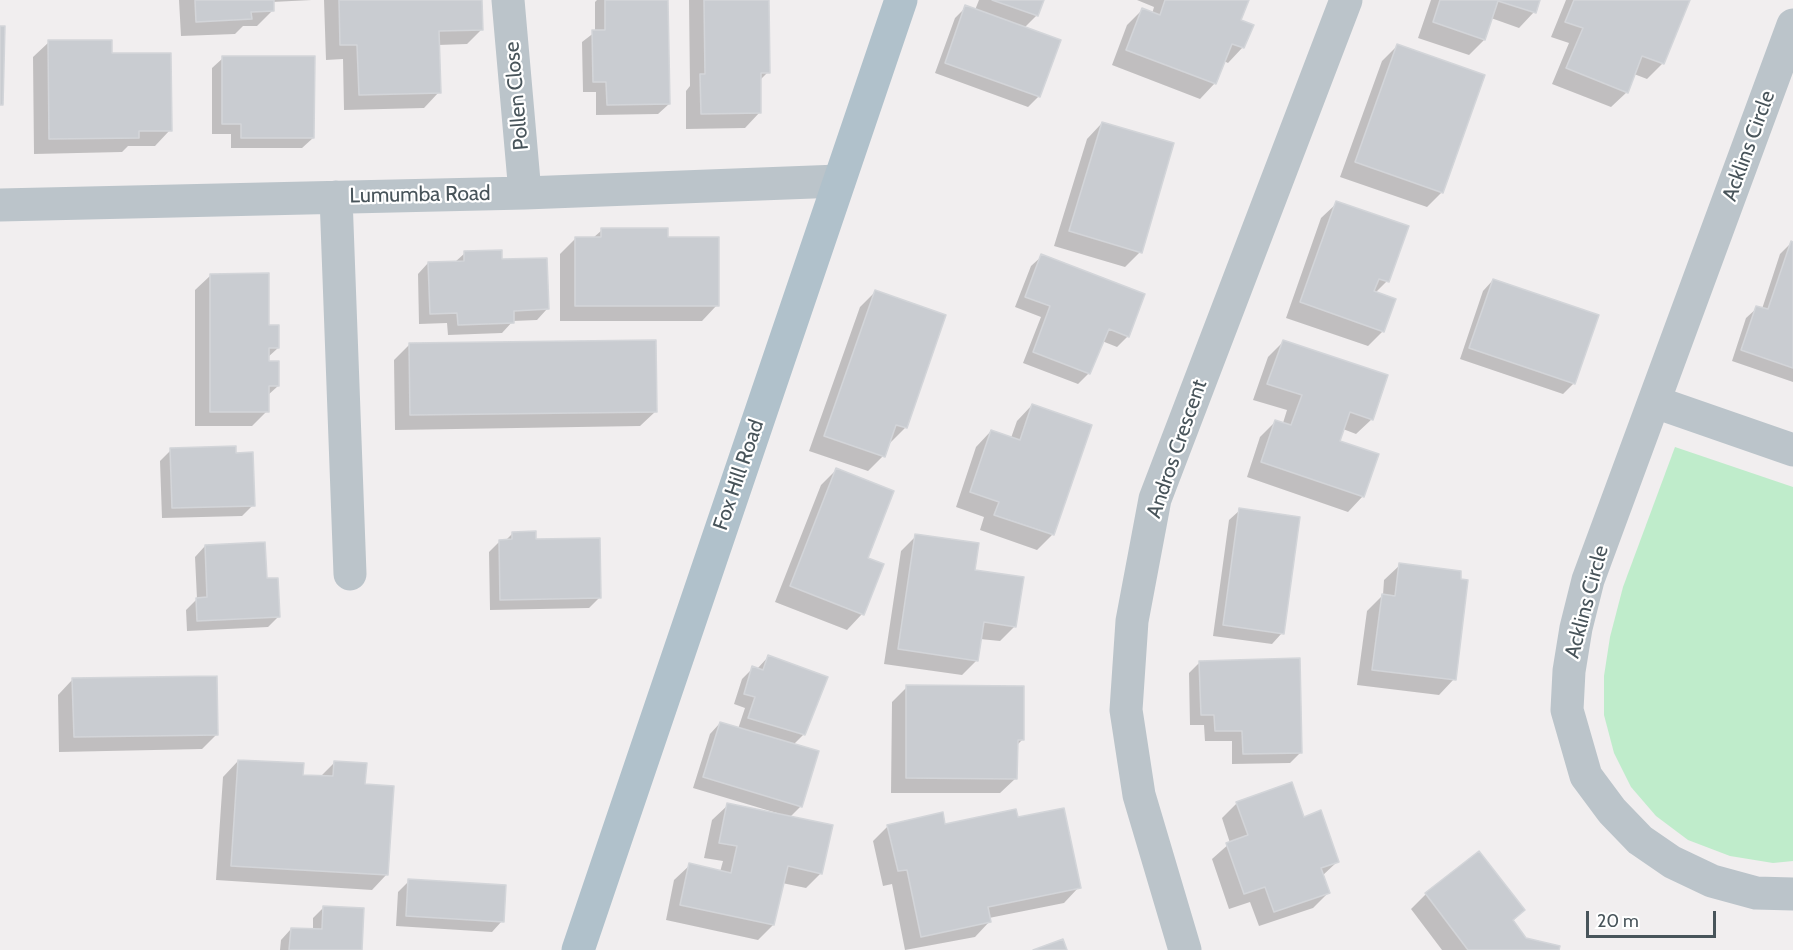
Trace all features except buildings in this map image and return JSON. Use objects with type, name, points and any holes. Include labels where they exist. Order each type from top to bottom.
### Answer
[{"type":"main road","name":"Fox Hill Road","points":[[578,950],[901,0]]},
{"type":"street","name":"Pollen Close","points":[[508,0],[525,193]]},
{"type":"street","name":"Andros Crescent","points":[[1185,950],[1139,795],[1126,710],[1132,621],[1155,499],[1346,0]]},
{"type":"street","name":"Acklins Circle","points":[[1793,25],[1588,580],[1576,628],[1569,671],[1567,710],[1586,776],[1612,811],[1640,840],[1672,862],[1712,882],[1756,893],[1793,894]]},
{"type":"street","name":"Lumumba Road","points":[[0,205],[525,193],[839,181]]},
{"type":"street","points":[[336,197],[350,574]]},
{"type":"street","points":[[1655,402],[1793,450]]},
{"type":"green space","points":[[1675,447],[1793,487],[1793,861],[1773,863],[1730,856],[1688,840],[1656,816],[1631,787],[1614,753],[1604,715],[1604,676],[1610,637],[1623,587]]}]
